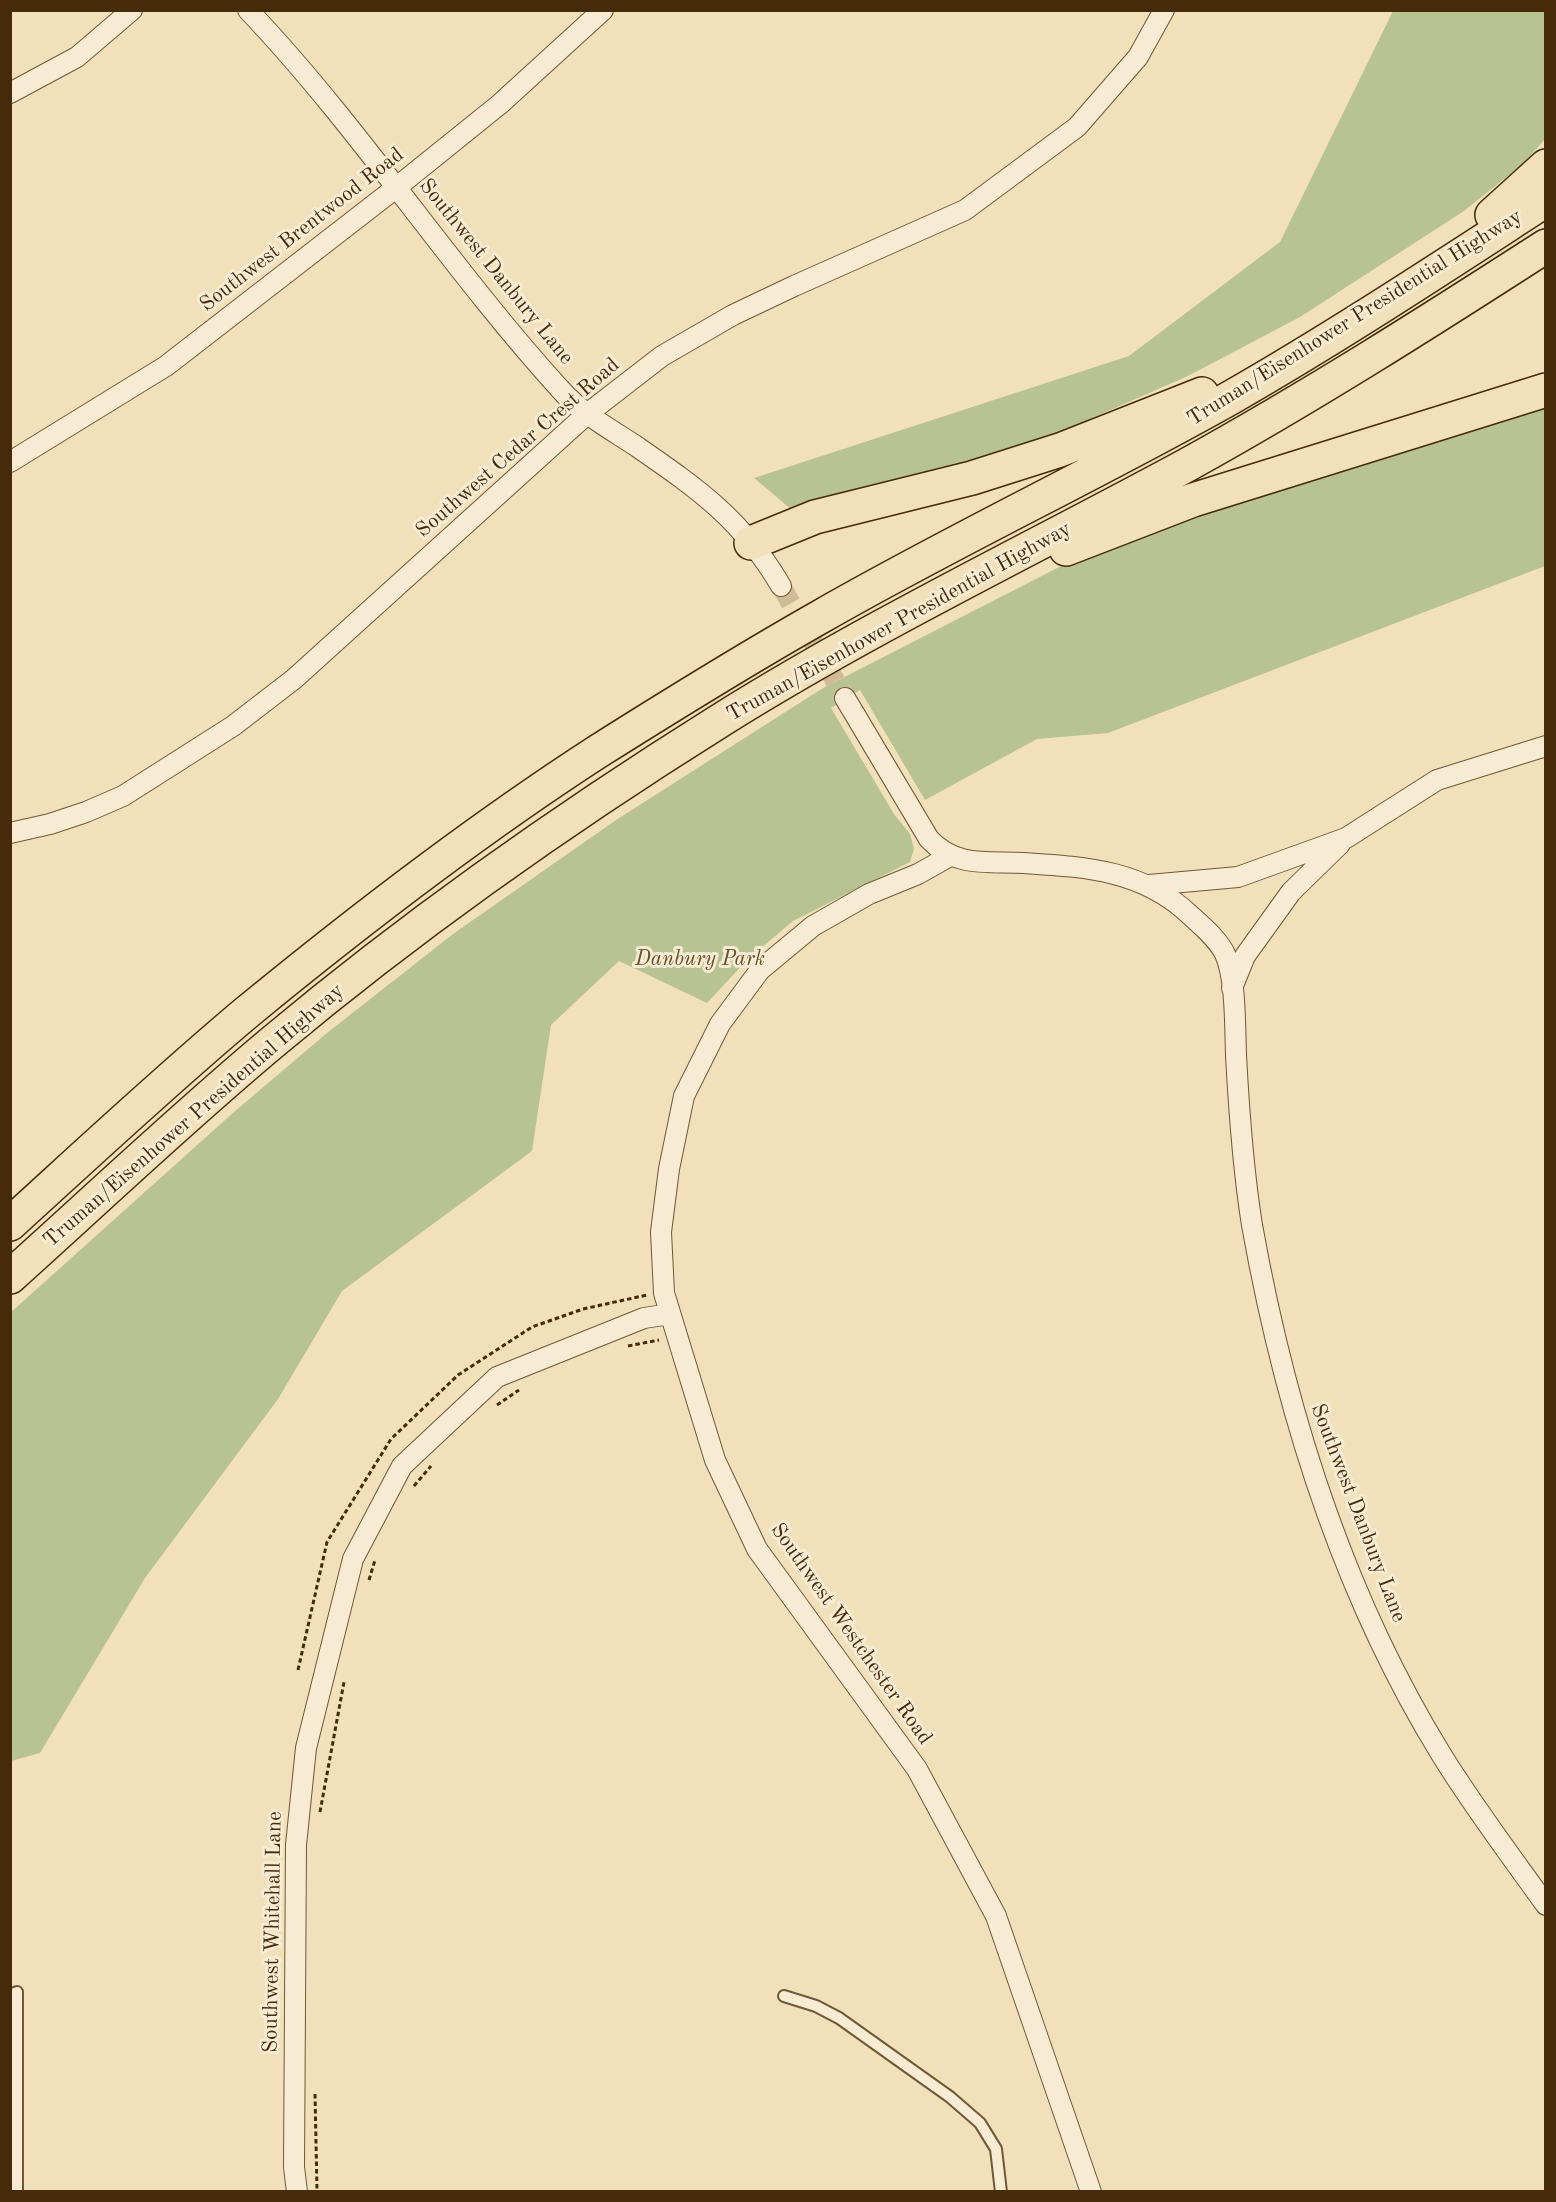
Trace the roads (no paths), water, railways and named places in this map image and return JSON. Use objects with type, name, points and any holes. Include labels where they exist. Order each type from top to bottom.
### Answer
[{"type":"highway","points":[[1392,300],[1482,225],[1545,166]]},
{"type":"highway","name":"Truman/Eisenhower Presidential Highway","points":[[10,1224],[244,1015],[381,907],[525,801],[594,754],[820,616],[1188,420],[1301,356],[1392,300],[1545,200]]},
{"type":"highway","name":"Truman/Eisenhower Presidential Highway","points":[[10,1277],[274,1041],[455,900],[542,837],[727,717],[882,626],[1273,417],[1396,342],[1545,246]]},
{"type":"highway","points":[[751,543],[815,516],[972,478],[1059,450],[1301,356]]},
{"type":"highway","points":[[882,626],[1015,573],[1048,556],[1193,500],[1545,390]]},
{"type":"street","points":[[10,93],[77,57],[132,10]]},
{"type":"street","name":"Southwest Danbury Lane","points":[[248,10],[281,44],[501,320],[561,391],[587,414],[688,482],[718,506],[751,543],[781,586]]},
{"type":"street","name":"Southwest Brentwood Road","points":[[10,462],[166,366],[500,104],[603,10]]},
{"type":"street","name":"Southwest Cedar Crest Road","points":[[10,833],[50,824],[123,796],[233,726],[294,679],[587,414],[662,356],[733,315],[965,210],[1077,127],[1138,57],[1164,10]]},
{"type":"street","name":"Southwest Danbury Lane","points":[[845,698],[929,839],[939,850],[963,860],[1053,866],[1129,877],[1171,897],[1225,954],[1232,988],[1239,1100],[1251,1218],[1276,1347],[1311,1470],[1346,1563],[1405,1690],[1440,1752],[1478,1811],[1545,1905]]},
{"type":"street","points":[[1149,885],[1238,877],[1346,838],[1437,780],[1545,747]]},
{"type":"street","name":"Southwest Danbury Lane","points":[[1232,988],[1245,956],[1290,892],[1346,838]]},
{"type":"street","name":"Southwest Westchester Road","points":[[950,856],[918,874],[870,894],[813,926],[760,970],[720,1024],[684,1096],[669,1169],[661,1233],[664,1293],[715,1460],[757,1549],[917,1768],[996,1916],[1091,2192]]},
{"type":"street","name":"Southwest Whitehall Lane","points":[[297,2192],[294,2166],[296,1845],[306,1748],[352,1559],[402,1466],[497,1377],[644,1318],[670,1314]]},
{"type":"lane","points":[[14,1993],[17,2192]]},
{"type":"lane","points":[[784,1996],[816,2006],[839,2018],[950,2097],[980,2123],[996,2149],[1001,2192]]},
{"type":"tunnel","points":[[781,586],[845,698]]},
{"type":"park label","name":"Danbury Park","points":[[700,959]]}]
